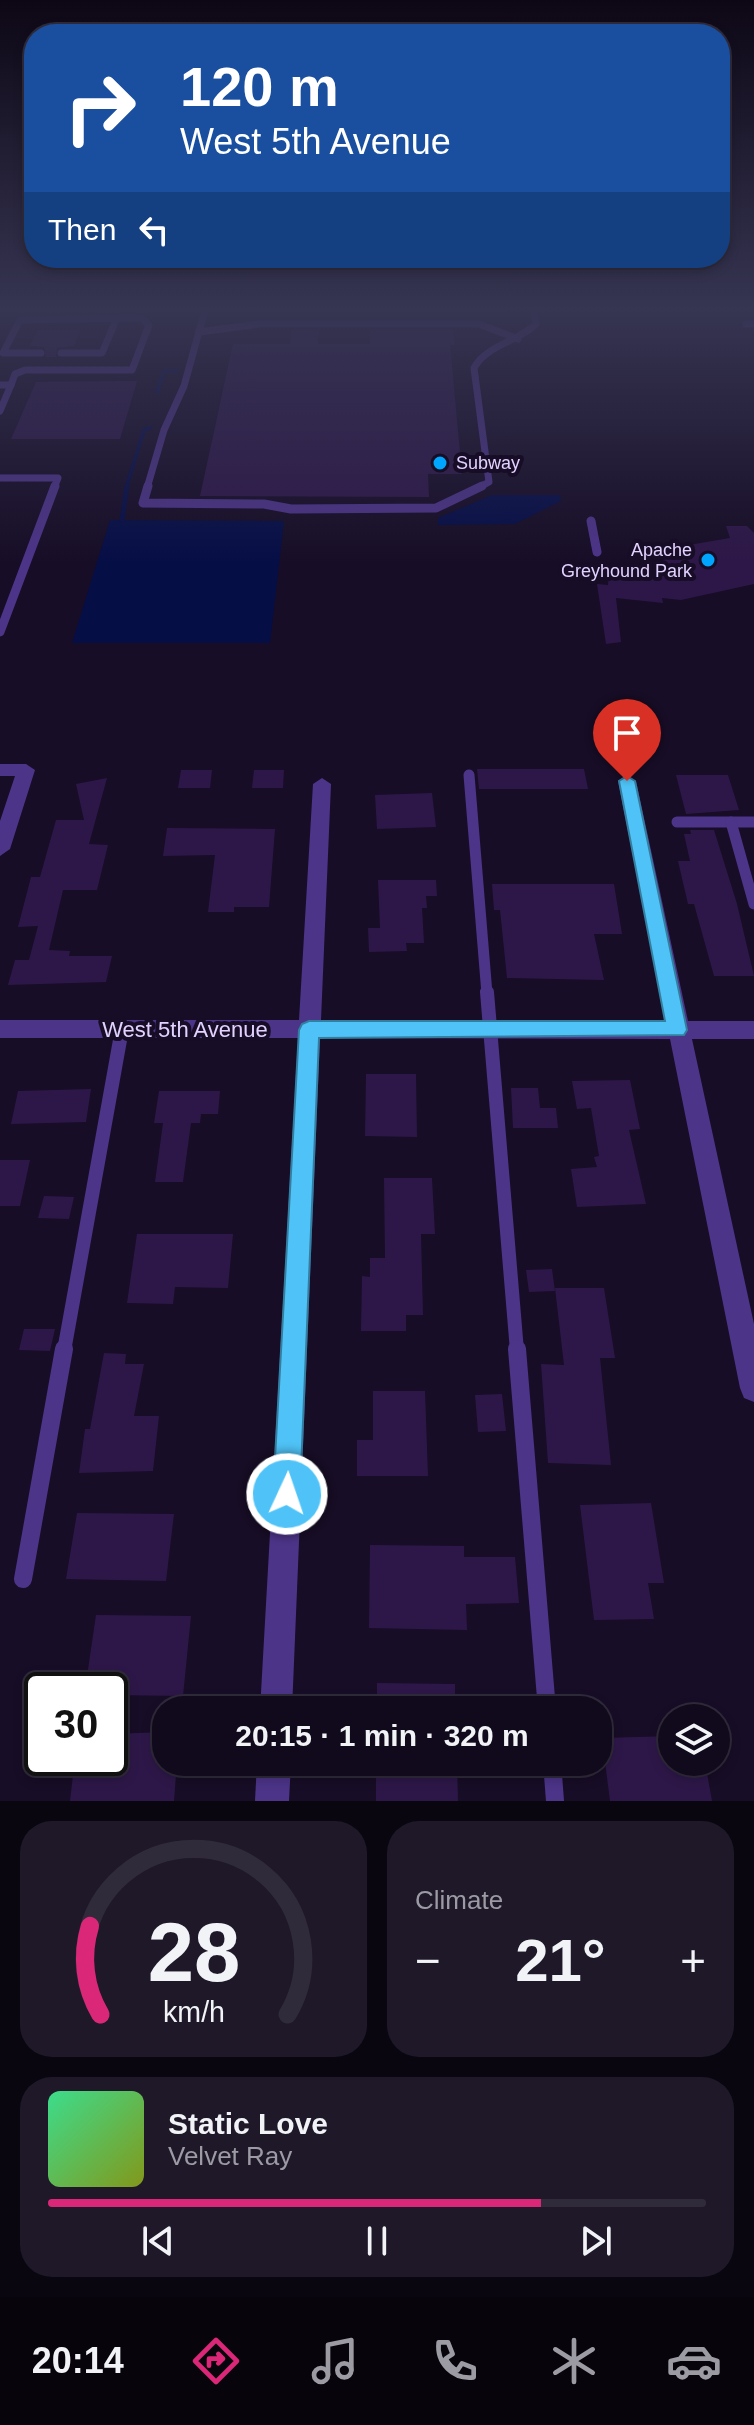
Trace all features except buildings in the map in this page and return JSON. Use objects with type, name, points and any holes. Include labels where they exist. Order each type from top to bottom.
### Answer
[{"type":"street","points":[[0,770],[26,770],[0,849]]},
{"type":"street","points":[[627,781],[754,1388]]},
{"type":"street","points":[[277,1696],[322,784]]},
{"type":"street","name":"West 5th Avenue","points":[[0,1029],[754,1030]]},
{"type":"street","points":[[272,1801],[273,1776]]},
{"type":"lane","points":[[180,394],[164,430],[143,503],[264,504],[291,509],[436,508],[489,482],[477,394]]},
{"type":"lane","points":[[0,478],[58,478],[0,632]]},
{"type":"lane","points":[[591,521],[597,552]]},
{"type":"lane","points":[[469,775],[546,1696]]},
{"type":"lane","points":[[677,822],[754,822]]},
{"type":"lane","points":[[731,822],[754,904]]},
{"type":"lane","points":[[23,1579],[122,1029]]},
{"type":"lane","points":[[553,1776],[555,1801]]},
{"type":"shaded area","points":[[492,495],[560,495],[561,501],[515,524],[438,525],[438,518]]},
{"type":"shaded area","points":[[110,520],[284,521],[270,643],[72,643]]},
{"type":"waterway","points":[[126,488],[144,430],[150,428]]},
{"type":"waterway","points":[[122,520],[127,486]]},
{"type":"place","name":"Subway","points":[[440,463]]},
{"type":"place","name":"Apache Greyhound Park","points":[[708,560]]},
{"type":"route","points":[[287,1494],[309,1030],[677,1030],[627,781]]}]
